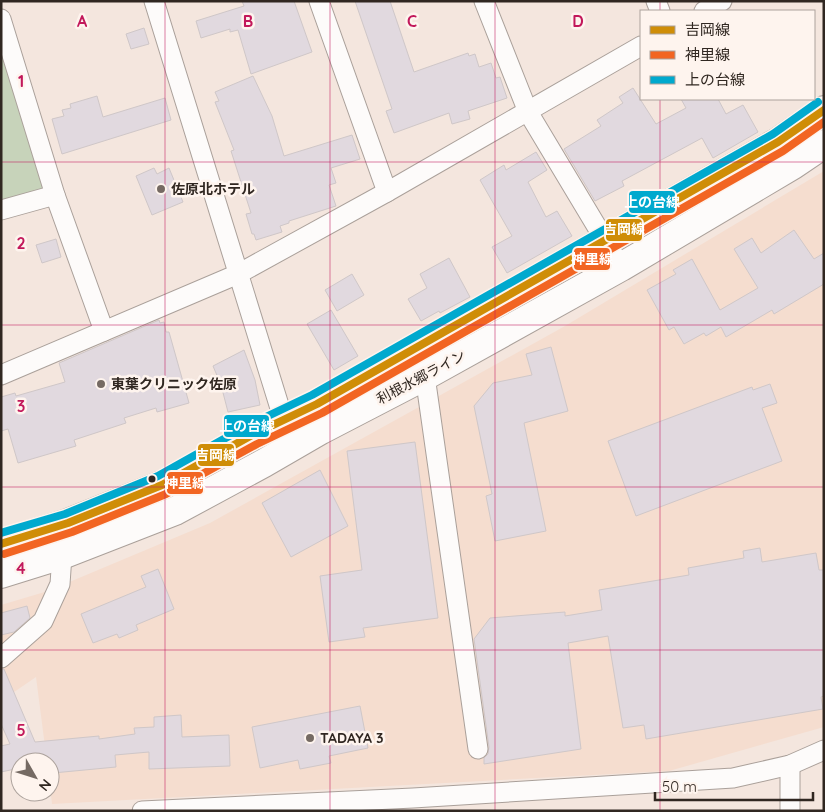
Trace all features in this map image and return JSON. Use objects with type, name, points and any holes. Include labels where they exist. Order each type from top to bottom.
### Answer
[{"type":"highway","name":"利根水郷ライン","points":[[1,544],[68,522],[162,485],[252,435],[317,404],[778,142],[824,110]]},
{"type":"highway","name":"利根水郷ライン","points":[[1,574],[62,555],[176,511],[321,430],[425,376],[622,268],[793,165],[824,144]]},
{"type":"street","points":[[154,1],[292,446]]},
{"type":"street","points":[[319,1],[387,192]]},
{"type":"street","points":[[484,1],[528,112],[622,268]]},
{"type":"street","points":[[706,10],[722,1]]},
{"type":"street","points":[[1,19],[55,195],[104,331]]},
{"type":"street","points":[[1,375],[238,274],[387,192],[640,47]]},
{"type":"street","points":[[1,210],[55,195]]},
{"type":"street","points":[[425,376],[478,749]]},
{"type":"street","points":[[1,658],[43,621],[60,584],[62,555]]},
{"type":"street","points":[[142,811],[413,804],[733,778],[790,766],[824,750]]},
{"type":"street","points":[[790,766],[790,811]]},
{"type":"shaded area","points":[[824,171],[824,727],[669,771],[52,804],[52,802],[60,802],[60,752],[46,752],[36,677],[1,701],[1,605],[48,591],[210,523],[565,326]]},
{"type":"green space","points":[[1,19],[55,195],[1,210]]},
{"type":"building","points":[[242,1],[294,1],[312,52],[251,74],[238,30],[230,32],[230,29],[201,38],[196,21],[244,6]]},
{"type":"building","points":[[355,1],[390,1],[414,72],[468,53],[469,56],[475,54],[479,67],[491,63],[496,78],[500,77],[507,98],[468,111],[470,119],[452,124],[449,113],[394,133],[386,111],[392,109]]},
{"type":"building","points":[[144,28],[149,44],[131,49],[126,34]]},
{"type":"building","points":[[253,76],[272,116],[284,156],[352,135],[360,159],[331,168],[336,183],[329,185],[336,206],[289,221],[289,223],[280,226],[282,232],[256,240],[254,234],[252,234],[246,214],[251,213],[231,151],[234,150],[215,102],[219,101],[215,92]]},
{"type":"building","points":[[633,88],[656,124],[686,108],[682,100],[719,100],[726,114],[743,105],[758,132],[713,158],[702,138],[622,181],[624,186],[595,201],[564,149],[601,126],[597,120],[623,103],[619,97]]},
{"type":"building","points":[[97,96],[103,117],[165,98],[171,120],[62,154],[52,119],[64,116],[62,110],[71,108],[70,104]]},
{"type":"building","points":[[536,152],[547,170],[528,182],[546,217],[557,211],[572,236],[507,273],[492,247],[512,236],[480,180],[504,165],[506,170]]},
{"type":"building","points":[[154,168],[157,174],[169,168],[183,202],[152,215],[136,176]]},
{"type":"building","points":[[794,230],[814,259],[824,253],[824,284],[774,314],[772,310],[726,337],[721,327],[706,336],[704,333],[684,344],[674,327],[669,330],[647,290],[676,274],[673,270],[692,259],[720,310],[758,288],[734,249],[752,238],[761,253]]},
{"type":"building","points":[[56,239],[61,257],[42,263],[36,245]]},
{"type":"building","points":[[449,258],[470,297],[421,321],[408,299],[427,288],[420,274]]},
{"type":"building","points":[[352,274],[364,295],[337,311],[325,290]]},
{"type":"building","points":[[331,310],[358,356],[334,370],[307,324]]},
{"type":"building","points":[[159,320],[160,323],[164,322],[166,332],[169,332],[189,403],[157,412],[156,408],[124,418],[126,423],[74,440],[76,446],[18,463],[8,429],[1,431],[1,397],[15,393],[16,396],[65,382],[59,363]]},
{"type":"building","points":[[551,347],[568,411],[524,423],[546,531],[495,541],[486,496],[492,494],[474,406],[493,383],[532,375],[526,354]]},
{"type":"building","points":[[244,350],[255,380],[260,405],[228,412],[221,385],[213,366]]},
{"type":"building","points":[[770,384],[777,403],[762,408],[782,461],[636,516],[608,441],[752,387],[753,390]]},
{"type":"building","points":[[415,442],[438,618],[363,628],[365,637],[329,642],[320,576],[362,570],[347,451]]},
{"type":"building","points":[[320,470],[348,526],[291,557],[262,503]]},
{"type":"building","points":[[760,548],[762,562],[816,553],[819,570],[824,570],[824,696],[821,697],[823,709],[646,739],[644,725],[623,728],[608,636],[568,643],[581,749],[484,764],[484,758],[488,754],[489,747],[474,639],[490,618],[565,612],[565,616],[602,610],[599,590],[689,575],[688,568],[744,558],[743,551]]},
{"type":"building","points":[[158,569],[174,609],[136,625],[138,630],[119,638],[117,634],[93,643],[81,614],[146,587],[141,576]]},
{"type":"building","points":[[27,606],[30,618],[14,632],[1,635],[1,613]]},
{"type":"building","points":[[1,669],[4,669],[35,742],[99,736],[99,739],[135,734],[134,728],[154,727],[154,717],[181,715],[182,737],[229,735],[230,766],[149,769],[149,752],[115,755],[116,767],[60,772],[60,752],[10,752],[10,770],[1,772],[1,746],[10,744],[1,724]]},
{"type":"building","name":"TADAYA 3","points":[[360,706],[368,748],[329,756],[331,763],[300,769],[298,760],[260,768],[252,727]]},
{"type":"transit line","name":"上の台線","points":[[1,533],[65,514],[158,476],[247,426],[312,395],[773,134],[818,102]]},
{"type":"transit line","name":"吉岡線","points":[[1,544],[68,523],[162,485],[252,435],[317,404],[778,142],[824,110]]},
{"type":"transit line","name":"神里線","points":[[4,554],[72,532],[166,494],[257,444],[322,413],[783,151],[824,122]]},
{"type":"place","name":"佐原北ホテル","points":[[161,189]]},
{"type":"place","name":"東葉クリニック佐原","points":[[101,384]]},
{"type":"place","name":"TADAYA 3","points":[[310,738]]}]
